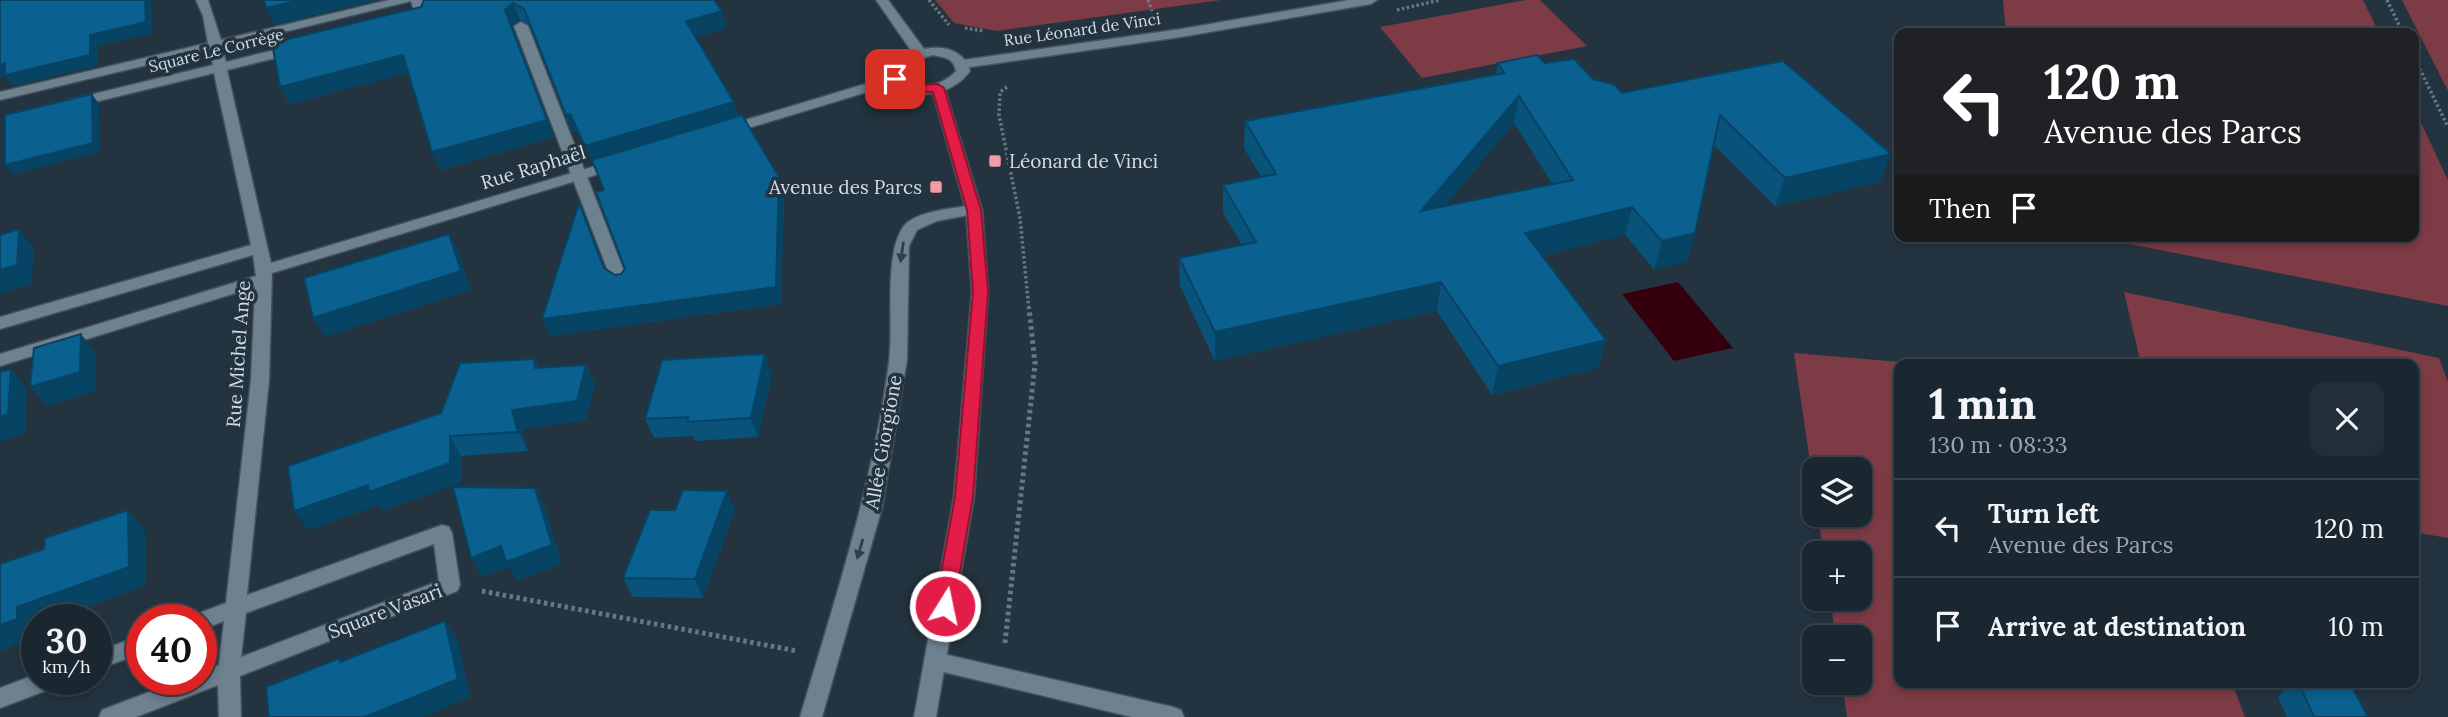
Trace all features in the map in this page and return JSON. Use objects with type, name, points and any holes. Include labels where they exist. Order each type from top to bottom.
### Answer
[{"type":"street","name":"Rue Michel Ange","points":[[202,0],[209,16],[221,67],[264,275],[260,380],[229,671],[230,717]]},
{"type":"street","name":"Square Le Corrège","points":[[0,96],[405,0]]},
{"type":"street","points":[[396,24],[423,18],[417,0]]},
{"type":"street","points":[[882,0],[920,53]]},
{"type":"street","name":"Rue Léonard de Vinci","points":[[963,64],[1181,33],[1371,0]]},
{"type":"street","points":[[521,26],[621,284]]},
{"type":"street","name":"Square Le Corrège","points":[[65,105],[315,44]]},
{"type":"street","points":[[945,52],[963,64],[960,77],[938,88],[915,89],[901,85],[895,79],[893,71],[897,64],[920,53],[945,52]]},
{"type":"street","points":[[708,136],[895,79]]},
{"type":"street","points":[[925,717],[964,497],[981,292],[974,210],[938,88]]},
{"type":"street","name":"Rue Raphaël","points":[[0,360],[631,159]]},
{"type":"street","name":"Allée Giorgione","points":[[811,717],[872,508],[898,360],[901,246],[911,227],[933,217],[974,210]]},
{"type":"street","points":[[0,323],[260,248]]},
{"type":"street","name":"Square Vasari","points":[[110,717],[450,585],[442,533],[217,615]]},
{"type":"street","points":[[935,661],[1172,717]]},
{"type":"street","points":[[0,698],[21,690]]},
{"type":"path","points":[[929,0],[948,24],[1014,37],[1028,55],[1033,76],[1014,82],[1000,92],[999,115],[1020,218],[1035,364],[1002,677]]},
{"type":"path","points":[[2387,0],[2401,28]]},
{"type":"path","points":[[2419,67],[2448,127]]},
{"type":"path","points":[[450,585],[829,657]]},
{"type":"shaded area","points":[[935,0],[1221,0],[997,31],[954,23]]},
{"type":"shaded area","points":[[1526,0],[1540,0],[1587,46],[1422,78],[1380,27]]},
{"type":"shaded area","points":[[2003,0],[2363,0],[2377,28],[2006,28]]},
{"type":"shaded area","points":[[2402,0],[2448,0],[2448,91],[2419,34],[2419,28],[2416,28]]},
{"type":"shaded area","points":[[2419,119],[2448,180],[2448,306],[2119,242],[2419,242]]},
{"type":"shaded area","points":[[1678,282],[1733,348],[1674,361],[1622,294]]},
{"type":"shaded area","points":[[2124,292],[2439,358],[2448,382],[2448,538],[2419,533],[2419,359],[2140,359]]},
{"type":"shaded area","points":[[1794,353],[1894,361],[1894,688],[2234,688],[2245,717],[1847,717],[1844,695],[1872,695],[1872,625],[1834,625],[1832,611],[1872,611],[1872,541],[1821,541],[1820,527],[1872,527],[1872,457],[1809,457]]},
{"type":"building","points":[[0,0],[145,0],[146,22],[90,35],[90,55],[5,75],[5,63],[0,65]]},
{"type":"building","points":[[264,0],[301,0],[266,8]]},
{"type":"building","points":[[424,0],[714,0],[722,11],[686,21],[734,102],[585,146],[570,114],[566,115],[524,9],[513,3],[505,10],[547,120],[432,152],[403,55],[280,87],[272,43],[421,7]]},
{"type":"building","points":[[1537,55],[1545,63],[1574,59],[1593,79],[1615,85],[1622,93],[1783,61],[1891,154],[1785,178],[1720,115],[1695,233],[1662,241],[1632,207],[1525,233],[1606,340],[1498,366],[1441,282],[1215,332],[1179,258],[1256,242],[1223,185],[1276,174],[1245,121],[1504,73],[1498,63]],"holes":[[[1519,96],[1573,180],[1421,211]]]},
{"type":"building","points":[[92,94],[93,143],[5,165],[5,115]]},
{"type":"building","points":[[742,115],[779,177],[776,287],[542,319],[579,203],[604,268],[615,275],[621,274],[625,269],[596,192],[604,190],[592,160]]},
{"type":"building","points":[[19,229],[17,265],[0,270],[0,235]]},
{"type":"building","points":[[449,234],[461,271],[313,318],[304,278]]},
{"type":"building","points":[[81,334],[80,372],[30,387],[34,348]]},
{"type":"building","points":[[765,354],[751,418],[687,422],[688,417],[645,419],[662,360]]},
{"type":"building","points":[[534,359],[535,368],[586,365],[577,401],[512,410],[518,432],[450,436],[450,463],[369,492],[368,485],[294,511],[288,466],[441,413],[460,363]]},
{"type":"building","points":[[11,369],[8,414],[0,417],[0,372]]},
{"type":"building","points":[[453,487],[535,488],[552,545],[506,562],[501,546],[471,558]]},
{"type":"building","points":[[683,490],[727,491],[695,579],[623,578],[650,510],[675,510]]},
{"type":"building","points":[[128,510],[129,567],[21,604],[17,607],[17,619],[0,625],[0,564],[44,549],[45,538]]},
{"type":"building","points":[[445,621],[458,679],[365,717],[269,717],[266,687],[340,658],[340,662]]},
{"type":"building","points":[[2301,688],[2353,688],[2368,717],[2314,717]]},
{"type":"place","name":"Léonard de Vinci","points":[[995,161]]},
{"type":"place","name":"Avenue des Parcs","points":[[936,187]]},
{"type":"route","points":[[895,79],[901,85],[915,89],[938,88],[974,210],[981,292],[964,497],[945,606]]}]
